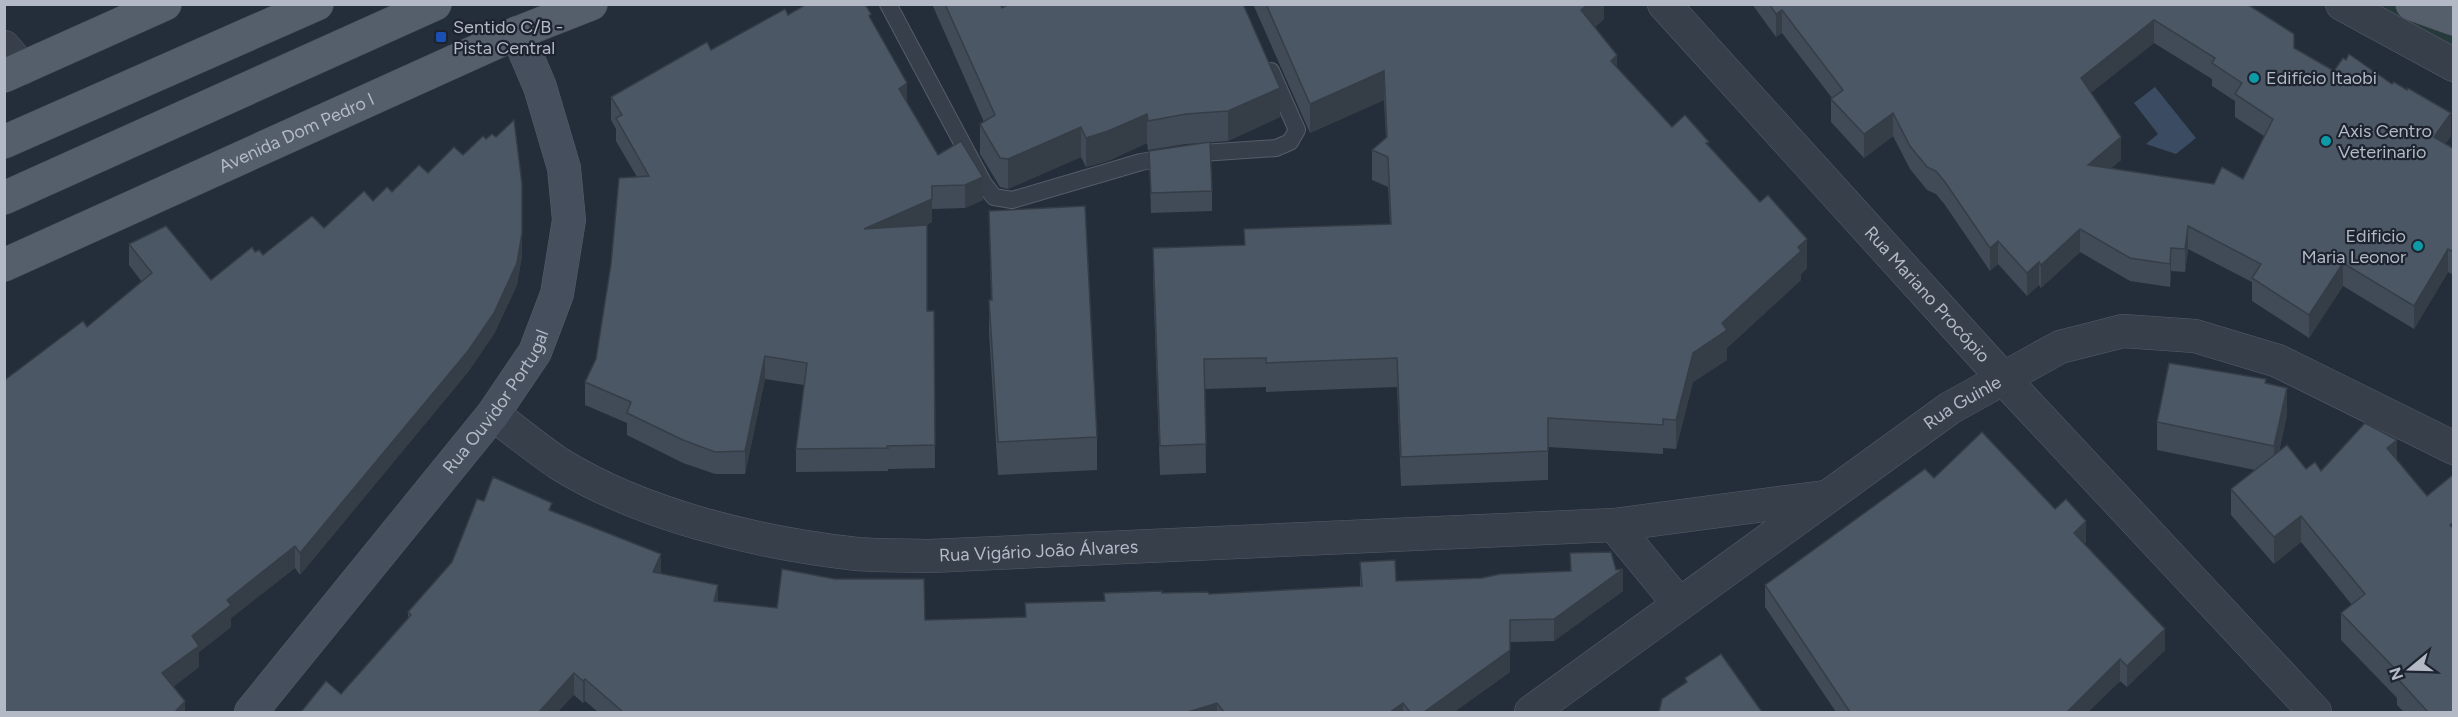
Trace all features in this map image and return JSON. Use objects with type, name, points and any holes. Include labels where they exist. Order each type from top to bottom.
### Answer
[{"type":"main road","points":[[10,64],[165,4]]},
{"type":"main road","points":[[4,142],[316,4]]},
{"type":"main road","points":[[4,198],[435,4]]},
{"type":"main road","name":"Avenida Dom Pedro I","points":[[4,265],[517,33],[591,4]]},
{"type":"main road","points":[[2412,4],[2454,19]]},
{"type":"street","name":"Rua Mariano Procópio","points":[[1664,4],[2002,377],[2315,712]]},
{"type":"street","points":[[2342,4],[2454,65]]},
{"type":"street","name":"Rua Ouvidor Portugal","points":[[251,712],[493,414],[535,352],[557,294],[569,220],[564,168],[540,87],[517,33]]},
{"type":"street","name":"Rua Guinle","points":[[1531,712],[1950,408],[2002,377],[2060,347],[2123,331],[2195,336],[2278,361],[2454,448]]},
{"type":"street","name":"Rua Vigário João Álvares","points":[[493,414],[559,463],[623,496],[714,527],[790,545],[860,554],[930,556],[1614,525],[1825,497]]},
{"type":"street","points":[[1614,525],[1679,604]]},
{"type":"lane","points":[[888,4],[984,184],[994,197],[1012,200],[1141,162],[1187,154],[1276,148],[1290,142],[1297,129],[1263,54]]},
{"type":"shaded area","points":[[2368,5],[2453,5],[2453,47]]},
{"type":"water","points":[[2155,87],[2196,138],[2176,154],[2146,144],[2158,134],[2134,103]]},
{"type":"building","points":[[807,4],[865,4],[871,14],[869,16],[907,83],[899,89],[938,155],[961,141],[983,177],[965,185],[932,186],[932,199],[864,229],[927,225],[927,311],[934,311],[935,445],[796,449],[807,363],[765,356],[745,451],[715,452],[683,440],[627,413],[631,402],[585,382],[596,359],[611,264],[619,178],[649,176],[616,118],[622,115],[611,97],[707,42],[711,50],[785,9],[788,15]]},
{"type":"building","points":[[945,4],[1000,4],[1002,8],[1009,4],[1243,4],[1280,88],[1228,111],[1186,114],[1148,121],[1147,114],[1086,138],[1081,127],[1008,159],[1000,158],[980,124],[995,115]]},
{"type":"building","points":[[1266,4],[1588,4],[1581,10],[1617,55],[1611,61],[1672,127],[1685,115],[1709,142],[1706,143],[1760,202],[1768,195],[1807,239],[1798,247],[1801,251],[1722,323],[1727,330],[1693,353],[1676,420],[1663,419],[1663,425],[1548,418],[1548,451],[1401,457],[1397,358],[1266,363],[1266,358],[1204,359],[1206,444],[1160,446],[1153,248],[1245,245],[1244,229],[1391,224],[1388,157],[1372,150],[1387,137],[1384,71],[1310,104]]},
{"type":"building","points":[[1769,4],[2247,4],[2294,34],[2294,48],[2334,71],[2343,58],[2346,60],[2349,54],[2392,84],[2394,82],[2407,90],[2408,88],[2451,113],[2434,137],[2454,149],[2454,252],[2448,249],[2414,306],[2343,263],[2309,315],[2252,278],[2261,264],[2188,226],[2185,249],[2171,248],[2170,264],[2130,258],[2080,229],[2041,265],[2039,262],[2027,273],[1998,241],[1990,248],[1945,182],[1936,171],[1927,167],[1910,146],[1893,113],[1864,134],[1831,99],[1843,90],[1782,10],[1776,14]],"holes":[[[2154,20],[2215,58],[2212,63],[2242,83],[2235,94],[2273,119],[2243,179],[2222,167],[2214,184],[2088,165],[2121,137],[2081,78]]]},
{"type":"building","points":[[514,120],[522,184],[522,233],[517,263],[494,313],[468,351],[300,553],[295,546],[227,600],[231,605],[192,636],[199,646],[162,673],[185,701],[175,712],[4,712],[4,377],[6,379],[83,321],[87,327],[152,273],[129,244],[166,226],[211,280],[252,247],[255,252],[259,250],[263,255],[312,216],[324,228],[364,191],[373,201],[387,187],[392,192],[419,165],[428,173],[454,147],[463,155],[483,136],[486,139],[492,134],[496,137]]},
{"type":"building","points":[[1210,142],[1212,191],[1151,193],[1149,151]]},
{"type":"building","points":[[1085,206],[1097,437],[998,442],[989,300],[992,300],[989,211]]},
{"type":"building","points":[[2169,363],[2266,379],[2265,383],[2287,388],[2274,446],[2157,422]]},
{"type":"building","points":[[2365,423],[2397,440],[2387,448],[2427,496],[2454,474],[2454,522],[2450,525],[2454,529],[2454,712],[2428,712],[2397,678],[2401,675],[2341,613],[2365,594],[2301,516],[2274,537],[2231,489],[2287,445],[2306,469],[2315,462],[2321,471]]},
{"type":"building","points":[[1982,432],[2055,509],[2066,499],[2086,521],[2074,533],[2165,629],[2127,666],[2120,659],[2068,711],[2070,712],[1850,712],[1765,585],[1925,469],[1934,478]]},
{"type":"building","points":[[493,477],[552,503],[549,510],[661,554],[653,572],[718,585],[714,601],[777,608],[782,569],[835,579],[924,579],[925,620],[1026,617],[1025,603],[1105,601],[1104,593],[1162,591],[1162,593],[1208,592],[1209,594],[1362,586],[1360,562],[1395,560],[1396,581],[1482,578],[1500,574],[1571,571],[1570,553],[1611,552],[1616,570],[1623,569],[1554,619],[1510,620],[1510,650],[1424,712],[1410,712],[1403,703],[1390,712],[1224,712],[1217,703],[1188,712],[623,712],[585,679],[583,681],[574,673],[539,712],[301,712],[326,681],[341,694],[411,615],[408,612],[452,562],[477,499],[484,501]]},
{"type":"building","points":[[1721,654],[1762,712],[1659,712],[1662,699],[1687,682],[1685,678]]},
{"type":"place","name":"Sentido C/B - Pista Central","points":[[441,37]]},
{"type":"place","name":"Edifício Itaobi","points":[[2254,78]]},
{"type":"place","name":"Axis Centro Veterinario","points":[[2326,141]]},
{"type":"place","name":"Edificio Maria Leonor","points":[[2418,246]]}]
